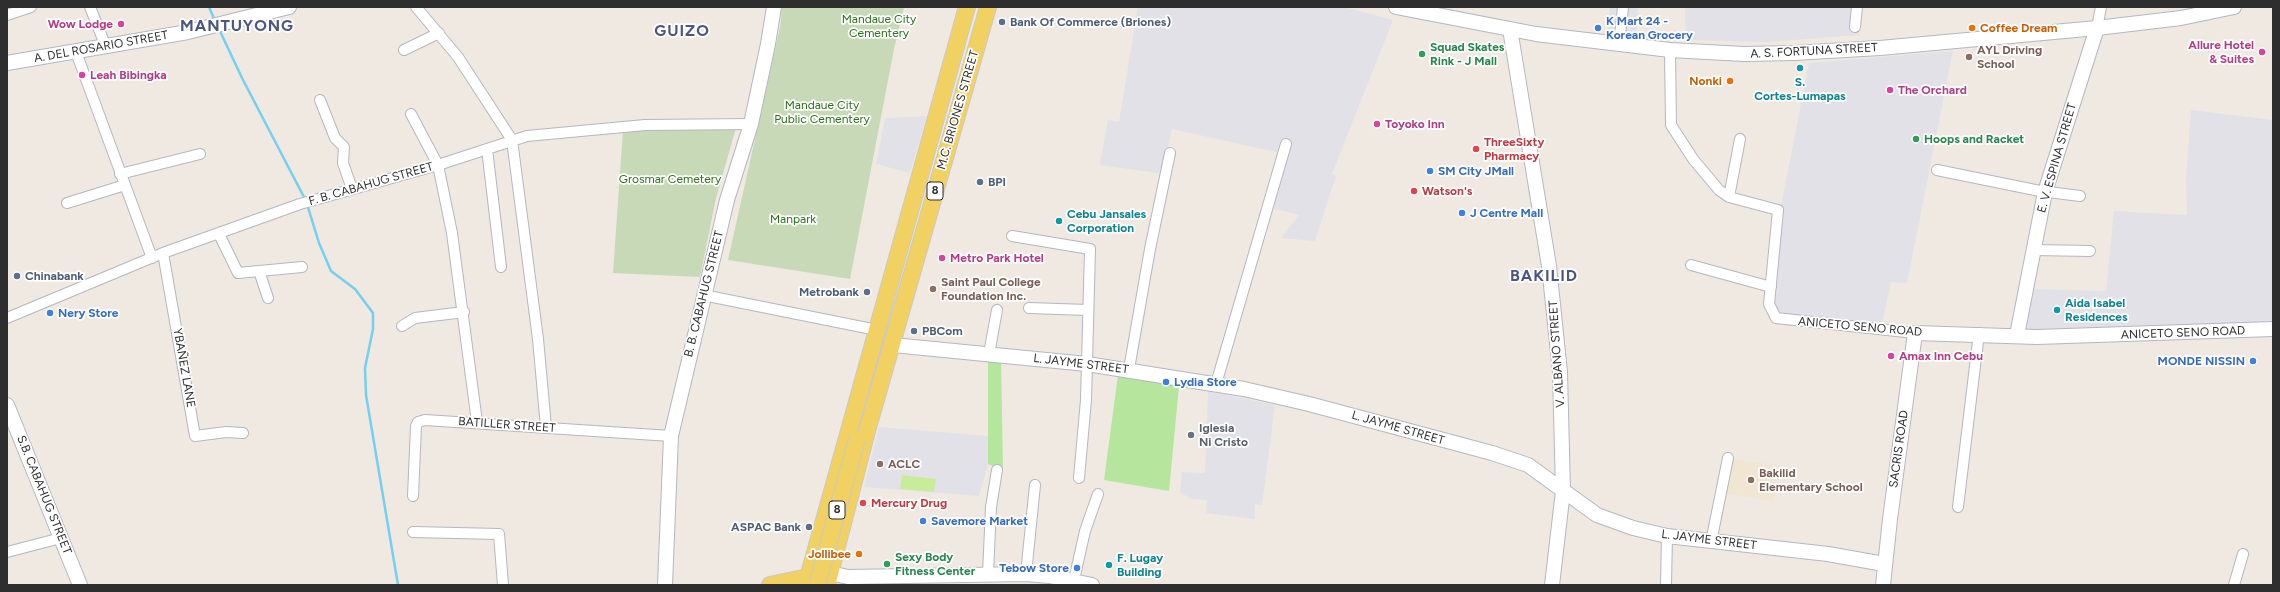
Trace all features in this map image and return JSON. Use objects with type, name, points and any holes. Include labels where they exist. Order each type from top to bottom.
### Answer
[{"type":"main road","name":"M.C. BRIONES STREET","points":[[810,582],[816,548],[967,7]]},
{"type":"main road","name":"M.C. BRIONES STREET","points":[[830,581],[836,550],[883,376],[988,7]]},
{"type":"main road","name":"M.C. BRIONES STREET","points":[[858,434],[867,369]]},
{"type":"main road","name":"M.C. BRIONES STREET","points":[[858,434],[883,376]]},
{"type":"main road","name":"8","points":[[810,582],[858,434]]},
{"type":"main road","points":[[775,584],[801,568],[816,548],[823,555],[829,556],[836,550]]},
{"type":"main road","points":[[775,584],[830,581]]},
{"type":"street","points":[[7,15],[31,7]]},
{"type":"street","points":[[90,7],[106,47]]},
{"type":"street","name":"A. DEL ROSARIO STREET","points":[[7,63],[106,47],[209,26],[289,7]]},
{"type":"street","points":[[416,7],[458,57],[512,140],[538,339],[546,427]]},
{"type":"street","name":"B. B. CABAHUG STREET","points":[[665,585],[671,436],[703,295],[727,200],[751,124],[768,44],[774,7]]},
{"type":"street","name":"A. S. FORTUNA STREET","points":[[1396,7],[1510,29],[1619,45],[1670,50],[1744,54],[1794,53],[1880,48],[2097,28],[2181,18],[2234,7]]},
{"type":"street","points":[[1619,45],[1623,7]]},
{"type":"street","points":[[1855,27],[1857,7]]},
{"type":"street","name":"E. V. ESPINA STREET","points":[[2016,335],[2045,192],[2097,28],[2101,7]]},
{"type":"street","name":"V. ALBANO STREET","points":[[1510,29],[1537,187],[1555,312],[1560,372],[1563,491],[1552,585]]},
{"type":"street","points":[[404,50],[439,33]]},
{"type":"street","name":"ANICETO SENO ROAD","points":[[1670,50],[1670,111],[1673,129],[1693,159],[1719,190],[1729,197],[1778,210],[1770,304],[1776,318],[1780,320],[1915,333],[1979,333],[2037,337],[2273,329]]},
{"type":"street","points":[[76,52],[152,258]]},
{"type":"street","points":[[320,100],[335,138],[344,147],[343,163],[352,189]]},
{"type":"street","points":[[411,114],[438,165],[452,233],[464,312],[477,422]]},
{"type":"street","name":"F. B. CABAHUG STREET","points":[[7,318],[163,253],[300,204],[438,165],[512,140],[543,134],[645,125],[751,124]]},
{"type":"street","points":[[1729,197],[1740,139]]},
{"type":"street","points":[[1216,384],[1286,144]]},
{"type":"street","points":[[487,149],[501,268]]},
{"type":"street","points":[[1129,369],[1150,249],[1170,152]]},
{"type":"street","points":[[120,174],[200,154]]},
{"type":"street","points":[[1937,170],[2045,192],[2080,196]]},
{"type":"street","points":[[67,203],[125,185]]},
{"type":"street","points":[[219,234],[238,273],[302,267]]},
{"type":"street","points":[[1012,236],[1090,249],[1086,400],[1079,478]]},
{"type":"street","points":[[2034,250],[2090,251]]},
{"type":"street","name":"YBAÑEZ LANE","points":[[163,253],[195,436],[226,432],[243,433]]},
{"type":"street","points":[[1691,265],[1772,287]]},
{"type":"street","points":[[259,271],[268,298]]},
{"type":"street","points":[[703,295],[877,330]]},
{"type":"street","points":[[1029,308],[1088,310]]},
{"type":"street","points":[[990,354],[997,310]]},
{"type":"street","points":[[402,326],[415,318],[464,312]]},
{"type":"street","name":"SACRIS ROAD","points":[[1883,585],[1884,564],[1915,333]]},
{"type":"street","points":[[1958,508],[1979,333]]},
{"type":"street","name":"L. JAYME STREET","points":[[893,345],[1129,369],[1216,384],[1297,401],[1492,453],[1528,465],[1597,515],[1633,528],[1667,536],[1828,554],[1884,564]]},
{"type":"street","name":"S.B. CABAHUG STREET","points":[[7,405],[12,432],[61,538],[80,585]]},
{"type":"street","name":"BATILLER STREET","points":[[413,496],[416,426],[418,422],[425,420],[477,422],[671,436]]},
{"type":"street","points":[[1711,542],[1728,458]]},
{"type":"street","points":[[992,577],[991,507],[997,470]]},
{"type":"street","points":[[1026,574],[1035,485]]},
{"type":"street","points":[[1074,580],[1085,531],[1098,494]]},
{"type":"street","points":[[413,532],[499,534],[503,585]]},
{"type":"street","points":[[1666,585],[1667,536]]},
{"type":"street","points":[[7,552],[61,538]]},
{"type":"street","points":[[2234,585],[2243,554]]},
{"type":"street","points":[[830,581],[848,577],[992,577],[1026,574],[1074,580],[1092,585]]},
{"type":"shaded area","points":[[1138,7],[1344,7],[1393,20],[1332,174],[1336,176],[1315,241],[1281,238],[1299,215],[1269,207],[1285,154],[1172,129],[1163,170],[1158,173],[1100,165],[1108,120],[1119,122]]},
{"type":"shaded area","points":[[1610,7],[1638,7],[1636,37],[1607,32]]},
{"type":"shaded area","points":[[1685,7],[1861,7],[1859,35],[1767,42],[1686,40]]},
{"type":"shaded area","points":[[1953,51],[1907,283],[1891,282],[1882,324],[1782,315],[1776,312],[1774,308],[1781,206],[1809,63]]},
{"type":"shaded area","points":[[2191,110],[2273,120],[2273,323],[2028,332],[2025,327],[2031,289],[2106,291],[2114,211],[2187,215],[2186,179]]},
{"type":"shaded area","points":[[927,116],[910,173],[876,164],[885,118]]},
{"type":"shaded area","points":[[1208,391],[1275,405],[1262,505],[1255,504],[1255,519],[1206,513],[1207,500],[1191,499],[1180,492],[1182,472],[1205,473]]},
{"type":"shaded area","points":[[879,427],[988,436],[988,464],[979,496],[864,487]]},
{"type":"shaded area","name":"Bakilid Elementary School","points":[[1729,458],[1779,466],[1774,501],[1724,493]]},
{"type":"green space","points":[[782,7],[904,7],[894,49],[850,279],[728,260],[780,27]]},
{"type":"green space","name":"Grosmar Cemetery","points":[[736,128],[716,198],[700,277],[613,273],[623,130]]},
{"type":"green space","points":[[988,357],[1001,357],[1003,470],[988,464]]},
{"type":"green space","points":[[1118,375],[1179,386],[1169,491],[1104,480]]},
{"type":"green space","points":[[902,475],[936,479],[934,492],[900,489]]},
{"type":"waterway","points":[[209,7],[215,21]]},
{"type":"waterway","points":[[219,29],[242,78],[305,199]]},
{"type":"waterway","points":[[307,204],[319,243],[331,271],[355,289],[373,313],[373,329],[365,368],[366,395],[398,585]]},
{"type":"place","name":"Bank Of Commerce (Briones)","points":[[1002,22]]},
{"type":"place","name":"Wow Lodge","points":[[121,24]]},
{"type":"place","name":"K Mart 24 - Korean Grocery","points":[[1598,28]]},
{"type":"place","name":"Coffee Dream","points":[[1972,28]]},
{"type":"place","name":"Allure Hotel & Suites","points":[[2262,52]]},
{"type":"place","name":"Squad Skates Rink - J Mall","points":[[1422,54]]},
{"type":"place","name":"AYL Driving School","points":[[1969,57]]},
{"type":"place","name":"S. Cortes-Lumapas","points":[[1800,68]]},
{"type":"place","name":"Leah Bibingka","points":[[82,75]]},
{"type":"place","name":"Nonki","points":[[1730,81]]},
{"type":"place","name":"The Orchard","points":[[1890,90]]},
{"type":"place","name":"Toyoko Inn","points":[[1377,124]]},
{"type":"place","name":"Hoops and Racket","points":[[1916,139]]},
{"type":"place","name":"ThreeSixty Pharmacy","points":[[1476,149]]},
{"type":"place","name":"SM City JMall","points":[[1430,171]]},
{"type":"place","name":"BPI","points":[[980,182]]},
{"type":"place","name":"Watson's","points":[[1414,191]]},
{"type":"place","name":"J Centre Mall","points":[[1462,213]]},
{"type":"place","name":"Cebu Jansales Corporation","points":[[1059,221]]},
{"type":"place","name":"Metro Park Hotel","points":[[942,258]]},
{"type":"place","name":"Chinabank","points":[[17,276]]},
{"type":"place","name":"Saint Paul College Foundation Inc.","points":[[933,289]]},
{"type":"place","name":"Metrobank","points":[[867,292]]},
{"type":"place","name":"Aida Isabel Residences","points":[[2057,310]]},
{"type":"place","name":"Nery Store","points":[[50,313]]},
{"type":"place","name":"PBCom","points":[[914,331]]},
{"type":"place","name":"Amax Inn Cebu","points":[[1891,356]]},
{"type":"place","name":"MONDE NISSIN","points":[[2253,361]]},
{"type":"place","name":"Lydia Store","points":[[1166,382]]},
{"type":"place","name":"Iglesia Ni Cristo","points":[[1191,435]]},
{"type":"place","name":"ACLC","points":[[880,464]]},
{"type":"place","name":"Bakilid Elementary School","points":[[1751,480]]},
{"type":"place","name":"Mercury Drug","points":[[863,503]]},
{"type":"place","name":"Savemore Market","points":[[923,521]]},
{"type":"place","name":"ASPAC Bank","points":[[809,527]]},
{"type":"place","name":"Jollibee","points":[[859,554]]},
{"type":"place","name":"Sexy Body Fitness Center","points":[[887,564]]},
{"type":"place","name":"F. Lugay Building","points":[[1109,565]]},
{"type":"place","name":"Tebow Store","points":[[1077,568]]},
{"type":"district","name":"MANTUYONG","points":[[237,26]]},
{"type":"district","name":"GUIZO","points":[[682,31]]},
{"type":"district","name":"BAKILID","points":[[1544,276]]},
{"type":"park label","name":"Mandaue City Cementery","points":[[879,26]]},
{"type":"park label","name":"Mandaue City Public Cementery","points":[[822,112]]},
{"type":"park label","name":"Manpark","points":[[793,219]]}]
